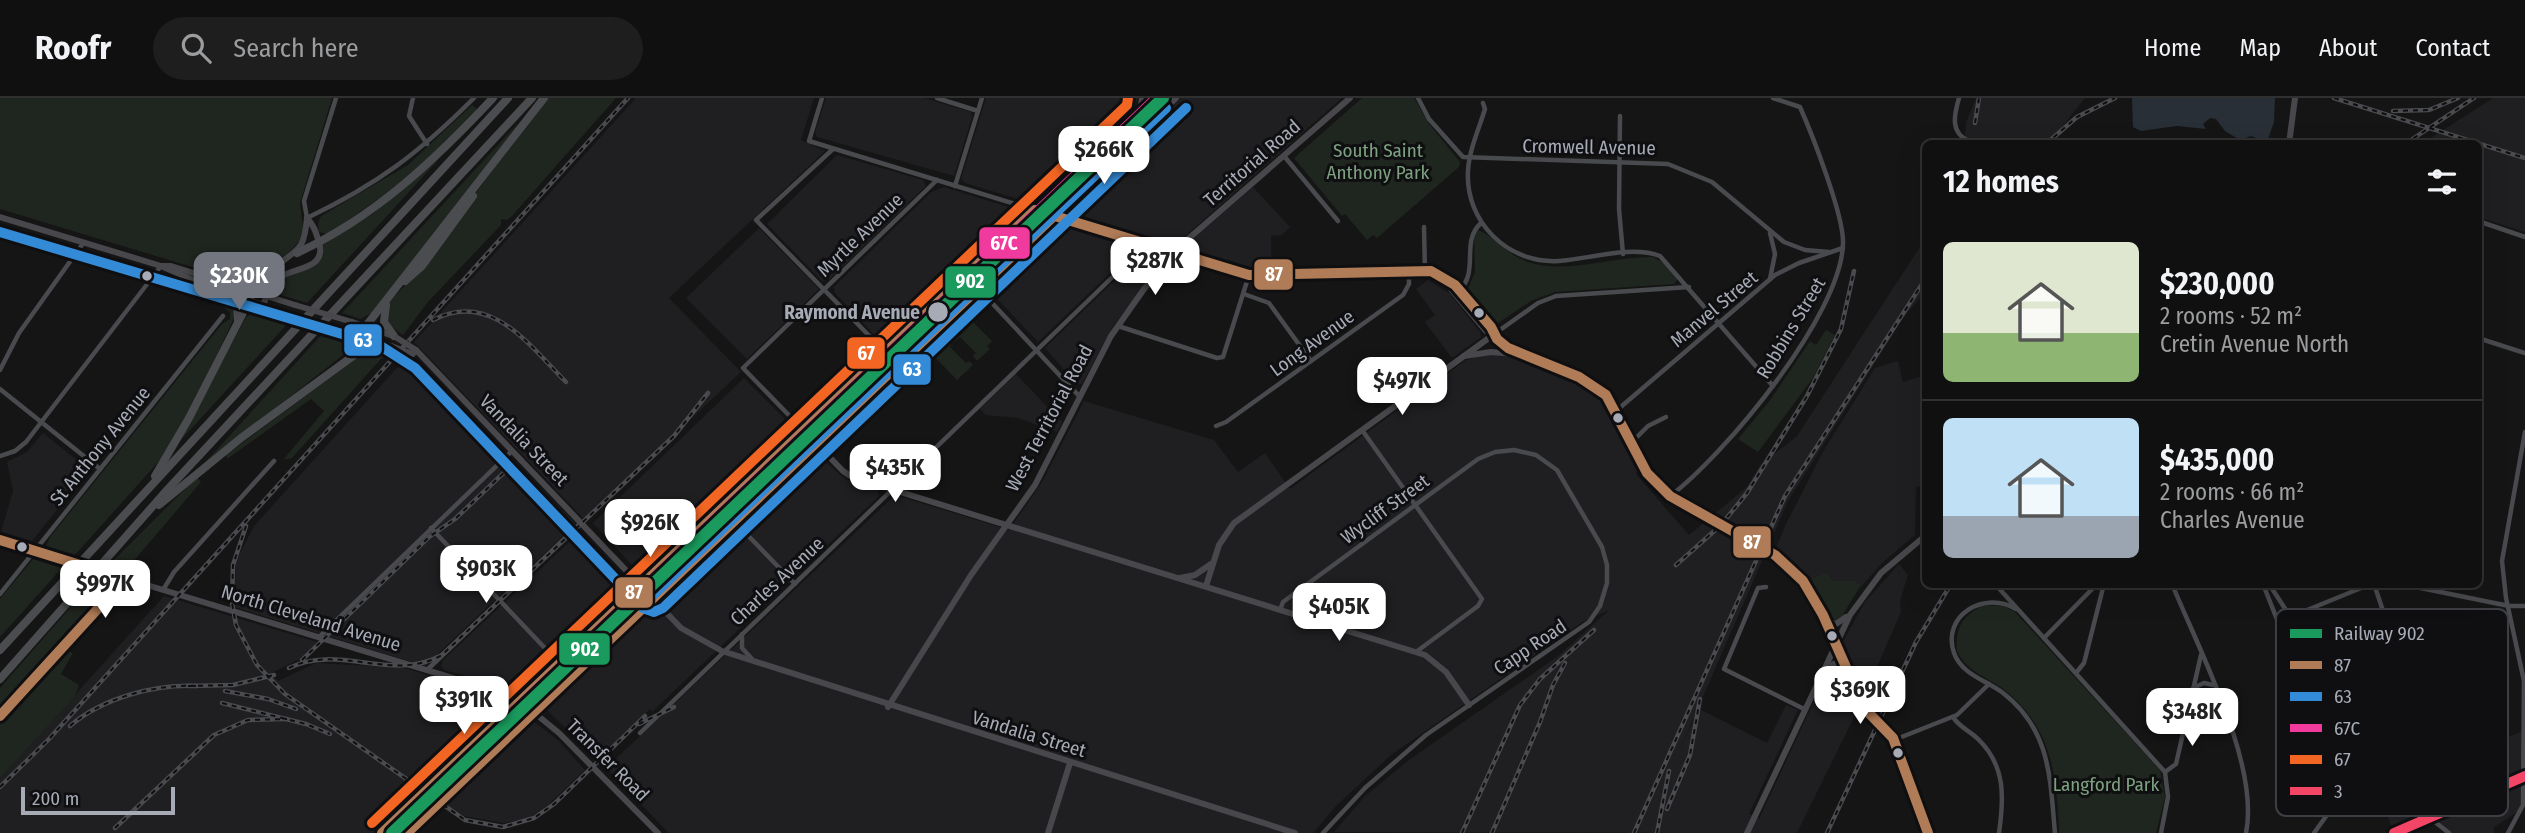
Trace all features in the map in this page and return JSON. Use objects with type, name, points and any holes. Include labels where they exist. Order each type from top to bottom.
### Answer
[{"type":"highway","points":[[297,253],[359,220],[412,178],[493,98]]},
{"type":"highway","points":[[0,650],[508,98]]},
{"type":"highway","points":[[0,679],[148,512],[532,98]]},
{"type":"highway","points":[[349,358],[366,326],[544,98]]},
{"type":"highway","points":[[395,337],[385,326],[383,313],[398,287]]},
{"type":"highway","points":[[222,291],[237,306],[238,321]]},
{"type":"highway","points":[[151,485],[249,301]]},
{"type":"highway","points":[[148,512],[375,340]]},
{"type":"street","points":[[249,301],[277,265],[297,253],[306,236],[304,201],[335,98]]},
{"type":"street","points":[[413,98],[409,116],[427,145]]},
{"type":"street","points":[[307,218],[352,195],[427,145],[474,98]]},
{"type":"street","points":[[822,98],[809,141],[1249,275],[1409,271],[1432,271],[1442,275],[1491,327],[1493,335],[1520,354],[1593,383],[1616,411],[1640,462],[1669,497],[1774,555],[1804,583],[1824,618],[1865,710],[1894,740],[1928,833]]},
{"type":"street","points":[[937,98],[978,111]]},
{"type":"street","points":[[955,186],[982,98]]},
{"type":"street","points":[[1136,137],[1142,98]]},
{"type":"street","points":[[382,833],[1035,210],[1157,98]]},
{"type":"street","points":[[407,833],[734,521],[813,441],[978,288],[1176,98]]},
{"type":"street","name":"Territorial Road","points":[[1174,253],[1350,98]]},
{"type":"street","points":[[1418,98],[1429,118],[1457,153],[1469,159]]},
{"type":"street","name":"Robbins Street","points":[[1669,497],[1700,473],[1773,386],[1830,295],[1843,248],[1837,211],[1802,113],[1794,103],[1773,98]]},
{"type":"street","points":[[1959,98],[1954,116],[1955,127],[1959,136],[1967,140]]},
{"type":"street","points":[[2290,140],[2295,98]]},
{"type":"street","points":[[1483,103],[1485,109],[1469,159],[1469,192],[1481,223],[1505,247],[1538,260],[1557,261],[1623,254],[1660,256],[1773,386]]},
{"type":"street","points":[[1620,116],[1619,209],[1623,254]]},
{"type":"street","points":[[833,149],[756,220],[886,353]]},
{"type":"street","points":[[1284,156],[1338,221]]},
{"type":"street","name":"Cromwell Avenue","points":[[1469,159],[1668,164],[1700,175],[1721,188],[1769,229],[1795,247],[1829,252]]},
{"type":"street","name":"Myrtle Avenue","points":[[804,431],[743,368],[937,180]]},
{"type":"street","points":[[0,217],[160,266],[21,447],[0,456]]},
{"type":"street","points":[[263,306],[279,278],[315,263],[321,251],[314,225],[307,218]]},
{"type":"street","points":[[2482,222],[2525,237]]},
{"type":"street","points":[[1458,292],[1470,275],[1470,236],[1481,223]]},
{"type":"street","points":[[1424,227],[1425,273]]},
{"type":"street","points":[[1768,282],[1774,269],[1776,254],[1769,229]]},
{"type":"street","points":[[0,370],[19,334],[83,242]]},
{"type":"street","name":"Charles Avenue","points":[[640,733],[1135,255],[1141,242]]},
{"type":"street","name":"Manvel Street","points":[[1616,411],[1768,282],[1790,267],[1843,248]]},
{"type":"street","name":"West Territorial Road","points":[[888,707],[971,575],[1035,485],[1117,326],[1174,253]]},
{"type":"street","name":"Vandalia Street","points":[[160,266],[263,306],[415,352]]},
{"type":"street","name":"Vandalia Street","points":[[160,266],[171,266],[395,337],[432,367],[681,628],[722,652],[888,707],[1295,833]]},
{"type":"street","name":"Long Avenue","points":[[1216,426],[1226,422],[1402,295],[1409,284],[1409,271]]},
{"type":"street","points":[[1117,326],[1217,358],[1223,357],[1249,275]]},
{"type":"street","points":[[1206,586],[1224,536],[1234,523],[1538,303],[1556,296],[1689,287]]},
{"type":"street","points":[[978,288],[1080,397]]},
{"type":"street","points":[[1244,294],[1269,303],[1311,361]]},
{"type":"street","name":"St Anthony Avenue","points":[[0,594],[223,316]]},
{"type":"street","points":[[2482,339],[2525,353]]},
{"type":"street","points":[[1462,356],[1491,352],[1520,354]]},
{"type":"street","points":[[0,389],[100,469]]},
{"type":"street","points":[[1630,443],[1648,426],[1666,417]]},
{"type":"street","points":[[1362,430],[1482,599],[1478,606],[1416,652]]},
{"type":"street","points":[[804,431],[847,475],[1416,652],[1433,660],[1446,672],[1469,705]]},
{"type":"street","points":[[2508,833],[2522,809],[2524,672],[2502,561],[2525,432]]},
{"type":"street","points":[[319,637],[512,451]]},
{"type":"street","name":"Wycliff Street","points":[[1280,610],[1283,603],[1478,459],[1495,452],[1518,451]]},
{"type":"street","name":"Capp Road","points":[[1323,833],[1392,762],[1469,705],[1583,628],[1595,614],[1606,591],[1607,565],[1602,547],[1563,477],[1545,460],[1518,451]]},
{"type":"street","points":[[163,590],[174,572],[274,461]]},
{"type":"street","points":[[734,521],[795,584]]},
{"type":"street","points":[[427,670],[582,523]]},
{"type":"street","points":[[431,528],[560,664]]},
{"type":"street","points":[[1746,833],[1850,615],[1881,573],[1922,539]]},
{"type":"street","name":"North Cleveland Avenue","points":[[0,540],[427,670],[520,701],[534,712]]},
{"type":"street","points":[[1177,578],[1196,575],[1214,559]]},
{"type":"street","points":[[0,716],[125,579]]},
{"type":"street","points":[[1766,587],[1758,588],[1724,668],[1804,709]]},
{"type":"street","points":[[1998,588],[2165,772],[2168,797],[2161,833]]},
{"type":"street","points":[[2044,638],[2093,588]]},
{"type":"street","points":[[2076,673],[2084,663],[2103,588]]},
{"type":"street","points":[[2174,588],[2246,777],[2249,801],[2246,833]]},
{"type":"street","points":[[2265,588],[2276,617]]},
{"type":"street","points":[[2272,588],[2285,609]]},
{"type":"street","points":[[2310,609],[2362,588]]},
{"type":"street","points":[[2373,588],[2381,609]]},
{"type":"street","points":[[2421,588],[2509,606],[2525,606]]},
{"type":"street","points":[[2016,608],[1997,601],[1982,602],[1965,611],[1954,629],[1953,650],[1960,664],[2022,712],[2042,746],[2052,782],[2055,833]]},
{"type":"street","points":[[1824,618],[1836,624],[1850,615]]},
{"type":"street","points":[[742,633],[742,648],[755,662]]},
{"type":"street","points":[[2165,772],[2176,764],[2201,655]]},
{"type":"street","points":[[1822,670],[1836,663],[1846,669]]},
{"type":"street","points":[[2193,688],[2204,683],[2213,685]]},
{"type":"street","points":[[1894,740],[1953,717],[1989,684]]},
{"type":"street","name":"Transfer Road","points":[[534,712],[581,753],[657,833]]},
{"type":"street","points":[[1953,717],[1984,745],[1999,771],[2003,801],[1999,833]]},
{"type":"street","points":[[1048,833],[1070,763]]},
{"type":"street","points":[[2508,783],[2524,776]]},
{"type":"street","points":[[2314,833],[2325,816]]},
{"type":"street","points":[[2410,833],[2418,816]]},
{"type":"street","points":[[2394,833],[2434,816]]},
{"type":"street","points":[[2430,818],[2449,833]]},
{"type":"shaded area","points":[[636,98],[814,98],[801,140],[825,151],[669,298],[741,372],[584,519],[414,342]]},
{"type":"shaded area","points":[[826,98],[924,98],[971,112],[972,117],[954,176],[817,137],[815,133]]},
{"type":"shaded area","points":[[986,98],[1138,98],[1131,115],[1035,204],[965,183],[961,179]]},
{"type":"shaded area","points":[[1181,98],[1342,98],[1174,246],[1066,213],[1066,207]]},
{"type":"shaded area","points":[[1976,98],[2085,98],[2051,140],[1964,140],[1966,123]]},
{"type":"shaded area","points":[[2132,98],[2275,98],[2274,122],[2268,140],[2251,136],[2240,140],[2225,131],[2216,119],[2210,118],[2203,124],[2206,129],[2177,126],[2141,131],[2133,127]]},
{"type":"shaded area","points":[[2493,98],[2525,98],[2525,232],[2482,218],[2482,140],[2428,140]]},
{"type":"shaded area","points":[[837,155],[923,180],[926,186],[830,279],[822,281],[767,224]]},
{"type":"shaded area","points":[[944,187],[1021,211],[1024,217],[890,345],[884,345],[835,293],[834,287],[931,192]]},
{"type":"shaded area","points":[[1253,187],[1290,227],[1282,235],[1271,236],[1271,271],[1246,270],[1188,251],[1187,244]]},
{"type":"shaded area","points":[[1052,222],[1131,245],[1133,251],[1038,342],[986,287]]},
{"type":"shaded area","points":[[759,228],[819,289],[747,359],[686,298]]},
{"type":"shaded area","points":[[1922,244],[1922,296],[1903,318],[1788,501],[1679,752],[1699,709],[1767,743],[1786,705],[1798,710],[1749,814],[1759,819],[1829,669],[1835,666],[1840,669],[1859,707],[1797,833],[1334,832],[1365,796],[1409,760],[1558,656],[1609,610],[1581,623],[1391,755],[1336,806],[1313,833],[669,833],[606,768],[895,495],[1009,530],[1042,482],[1084,401],[1214,440],[1238,472],[1265,453],[1290,489],[1466,360],[1484,355],[1504,355],[1581,381],[1598,392],[1613,413],[1639,469],[1636,474],[1689,535],[1748,486],[1760,465],[1797,436]]},
{"type":"shaded area","points":[[1149,251],[1162,255],[1163,262],[1113,326],[1082,384],[1077,384],[1045,348],[1142,254]]},
{"type":"shaded area","points":[[1428,280],[1450,294],[1480,332],[1481,337],[1452,358],[1425,322],[1435,315],[1416,289]]},
{"type":"shaded area","points":[[404,360],[413,361],[576,524],[425,666],[234,607],[236,561],[254,526]]},
{"type":"shaded area","points":[[1898,361],[1903,382],[1920,377],[1922,385],[1922,486],[1916,487],[1915,535],[1882,563],[1860,588],[1858,582],[1834,581],[1826,572],[1809,580],[1776,548],[1824,450],[1875,368]]},
{"type":"shaded area","points":[[1016,374],[1062,422],[1057,432],[1018,418],[986,415],[980,409]]},
{"type":"shaded area","points":[[744,378],[797,434],[647,577],[643,577],[593,523]]},
{"type":"shaded area","points":[[43,433],[89,470],[32,541],[1,532],[13,491],[7,462],[27,452]]},
{"type":"shaded area","points":[[812,450],[845,479],[878,490],[879,496],[652,712],[650,709],[597,759],[544,707]]},
{"type":"shaded area","points":[[580,532],[633,590],[525,693],[444,670],[441,666],[443,660]]},
{"type":"shaded area","points":[[1899,564],[1908,575],[1900,601],[1901,612],[1870,683],[1856,679],[1841,645],[1865,602]]},
{"type":"shaded area","points":[[164,596],[317,642],[302,658],[269,674],[278,681],[316,663],[405,668],[503,699],[508,708],[423,788],[420,786],[411,794],[415,798],[375,833],[0,833],[0,778]]},
{"type":"shaded area","points":[[532,720],[558,740],[585,770],[547,806],[527,819],[503,823],[464,816],[443,804]]},
{"type":"shaded area","points":[[2525,730],[2525,807],[2494,827],[2494,833],[2451,833],[2430,816],[2508,816],[2508,737]]},
{"type":"shaded area","points":[[2388,816],[2420,816],[2392,829]]},
{"type":"green space","points":[[0,98],[332,98],[300,203],[304,235],[269,268],[247,282],[249,275],[242,282],[0,209]]},
{"type":"green space","points":[[545,98],[616,98],[512,216],[507,220],[501,219],[501,225],[428,302],[403,335],[389,325],[385,313],[390,301],[418,272]]},
{"type":"green space","name":"South Saint Anthony Park","points":[[1362,98],[1414,98],[1430,125],[1460,162],[1459,167],[1377,238],[1373,235],[1367,240],[1345,214],[1342,216],[1294,158]]},
{"type":"green space","points":[[472,105],[478,110],[414,174],[328,234],[319,232],[318,223],[321,216],[408,165]]},
{"type":"green space","points":[[522,119],[375,311],[361,319],[342,313]]},
{"type":"green space","points":[[441,157],[307,303],[281,295],[278,285],[280,281],[315,264],[323,252],[323,243],[371,215]]},
{"type":"green space","points":[[1478,230],[1528,262],[1558,267],[1653,257],[1666,264],[1678,279],[1674,284],[1555,292],[1531,301],[1495,325],[1466,293],[1475,272],[1474,238]]},
{"type":"green space","points":[[226,303],[235,312],[234,318],[187,418],[160,460],[74,556],[46,547],[50,537],[222,324],[230,319],[230,312],[223,307]]},
{"type":"green space","points":[[257,310],[290,321],[180,441],[246,317]]},
{"type":"green space","points":[[962,311],[992,341],[987,346],[990,349],[977,361],[973,356],[976,353],[960,337],[952,343],[950,347],[966,363],[969,361],[973,365],[957,380],[925,347]]},
{"type":"green space","points":[[1826,330],[1835,335],[1813,378],[1758,452],[1738,439],[1771,399],[1810,341],[1816,345]]},
{"type":"green space","points":[[325,331],[353,340],[348,351],[201,467]]},
{"type":"green space","points":[[381,347],[389,350],[292,458],[283,460],[324,411],[311,399],[227,459],[226,455],[369,349]]},
{"type":"green space","points":[[197,477],[201,482],[131,564],[133,572],[108,566]]},
{"type":"green space","points":[[33,559],[62,568],[0,637],[0,599]]},
{"type":"green space","points":[[1826,572],[1834,581],[1855,581],[1861,585],[1842,616],[1836,620],[1826,615],[1809,580]]},
{"type":"green space","points":[[97,577],[111,581],[111,588],[0,710],[0,688]]},
{"type":"green space","name":"Langford Park","points":[[1984,605],[2004,606],[2015,612],[2160,770],[2165,797],[2156,833],[2059,833],[2053,772],[2041,735],[2019,703],[2002,688],[1965,664],[1957,651],[1957,635],[1962,623]]},
{"type":"green space","points":[[64,652],[73,653],[61,674],[79,685],[75,696],[0,778],[0,722]]},
{"type":"railway","points":[[0,787],[49,739],[628,98]]},
{"type":"railway","points":[[1975,123],[1979,98]]},
{"type":"railway","points":[[2051,140],[2077,117],[2115,98]]},
{"type":"railway","points":[[2334,98],[2468,140]]},
{"type":"railway","points":[[2393,111],[2429,110],[2458,98]]},
{"type":"railway","points":[[2411,140],[2474,98]]},
{"type":"railway","points":[[2482,144],[2525,158]]},
{"type":"railway","points":[[1676,565],[1721,525],[1747,493],[1807,396],[1841,329],[1854,271]]},
{"type":"railway","points":[[1634,833],[1785,496],[1922,284]]},
{"type":"railway","points":[[433,320],[454,313],[473,312],[491,317],[523,338],[566,382]]},
{"type":"railway","points":[[289,668],[308,661],[327,659],[404,665],[423,663],[442,655],[674,436],[708,393]]},
{"type":"railway","points":[[302,660],[429,537],[455,519],[512,465]]},
{"type":"railway","points":[[246,526],[233,565],[232,603],[236,625],[257,665],[285,694],[465,820],[503,827],[534,818],[554,804],[645,716]]},
{"type":"railway","points":[[1827,833],[1916,642],[1949,588]]},
{"type":"railway","points":[[1462,833],[1520,705],[1540,679],[1594,630]]},
{"type":"railway","points":[[1492,833],[1553,685],[1565,663]]},
{"type":"railway","points":[[188,686],[233,685],[274,675]]},
{"type":"railway","points":[[70,726],[97,708],[130,695],[164,687],[197,686]]},
{"type":"railway","points":[[225,691],[268,699],[296,709]]},
{"type":"railway","points":[[1667,809],[1690,755],[1700,699]]},
{"type":"railway","points":[[222,703],[306,724],[330,734]]},
{"type":"railway","points":[[639,724],[674,707]]},
{"type":"railway","points":[[115,828],[214,735],[248,720],[287,719]]},
{"type":"railway","points":[[1657,833],[1669,771]]},
{"type":"rail line","name":"902","points":[[392,833],[1163,98]]},
{"type":"transit line","name":"67","points":[[372,823],[1127,105],[1128,98]]},
{"type":"transit line","name":"67C","points":[[397,823],[1156,98]]},
{"type":"transit line","name":"63","points":[[652,596],[1166,108]]},
{"type":"transit line","name":"63","points":[[0,232],[379,345],[415,368],[643,608],[654,612],[663,608],[1186,108]]},
{"type":"transit line","name":"87","points":[[382,833],[1035,210],[1249,275],[1431,271],[1455,285],[1491,327],[1497,339],[1508,348],[1579,377],[1606,395],[1647,473],[1670,496],[1775,555],[1803,581],[1823,615],[1864,708],[1893,738],[1928,833]]},
{"type":"transit line","name":"87","points":[[407,833],[1054,216]]},
{"type":"transit line","name":"87","points":[[0,540],[125,579]]},
{"type":"transit line","name":"87","points":[[0,716],[125,579]]},
{"type":"transit line","name":"3","points":[[2508,783],[2525,776]]},
{"type":"transit line","name":"3","points":[[2394,833],[2433,816]]},
{"type":"place","name":"Raymond Avenue","points":[[938,312]]}]
